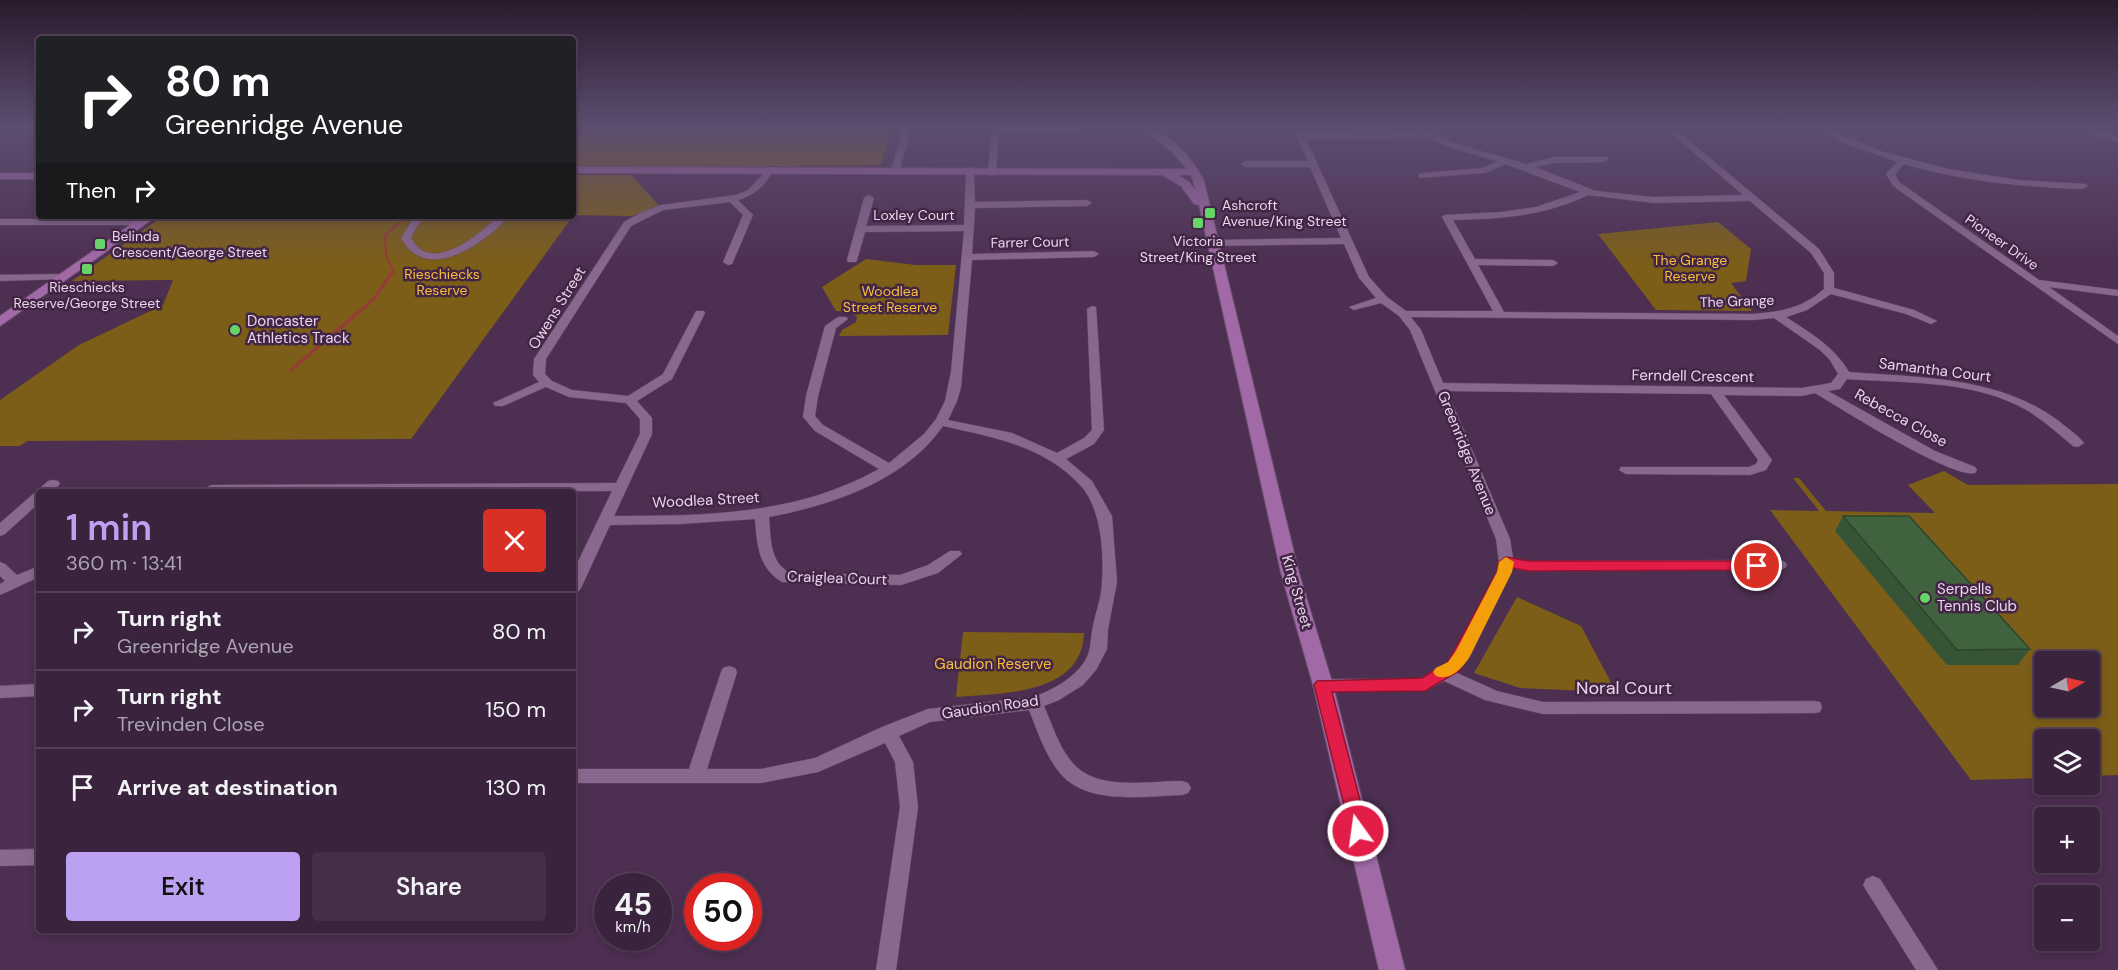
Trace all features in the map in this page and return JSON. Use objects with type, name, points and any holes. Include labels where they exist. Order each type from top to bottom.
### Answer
[{"type":"main road","points":[[1167,173],[1180,180],[1201,208]]},
{"type":"main road","name":"King Street","points":[[1191,173],[1199,181],[1201,208],[1211,241],[1290,573],[1323,685],[1392,970]]},
{"type":"main road","points":[[0,176],[36,176]]},
{"type":"main road","points":[[0,322],[147,219]]},
{"type":"street","name":"Owens Street","points":[[546,383],[539,375],[540,359],[627,224],[644,214],[664,207],[732,199],[763,184],[768,173]]},
{"type":"street","name":"Woodlea Street","points":[[605,520],[723,519],[762,514],[828,498],[860,485],[889,469],[923,443],[940,422],[954,389],[973,173]]},
{"type":"street","name":"Greenridge Avenue","points":[[1318,173],[1364,278],[1383,300],[1403,314],[1415,330],[1503,539],[1506,562]]},
{"type":"street","points":[[1422,176],[1451,173]]},
{"type":"street","points":[[1543,173],[1587,192],[1622,198],[1654,200],[1752,198]]},
{"type":"street","points":[[1723,173],[1825,262],[1829,273],[1829,290],[1910,312],[1931,321]]},
{"type":"street","name":"Pioneer Drive","points":[[1891,173],[1896,184],[2118,341]]},
{"type":"street","points":[[1970,173],[2026,185],[2083,186]]},
{"type":"street","points":[[1500,315],[1447,217],[1527,212],[1569,202],[1587,192]]},
{"type":"street","name":"Loxley Court","points":[[852,260],[869,198]]},
{"type":"street","points":[[728,262],[748,215],[732,199]]},
{"type":"street","points":[[970,205],[1087,203]]},
{"type":"street","points":[[0,222],[147,219]]},
{"type":"street","points":[[420,219],[413,225],[406,238],[408,247],[416,253],[432,255],[450,253],[471,245],[501,219]]},
{"type":"street","name":"Loxley Court","points":[[860,229],[969,228]]},
{"type":"street","points":[[1211,241],[1348,241]]},
{"type":"street","name":"Farrer Court","points":[[967,256],[1094,254]]},
{"type":"street","points":[[1473,262],[1553,262]]},
{"type":"street","points":[[0,278],[64,278]]},
{"type":"street","points":[[2037,282],[2118,293]]},
{"type":"street","name":"The Grange","points":[[1403,314],[1730,317],[1776,315],[1807,308],[1819,301],[1829,290]]},
{"type":"street","points":[[1354,307],[1383,300]]},
{"type":"street","points":[[1058,458],[1089,441],[1098,430],[1092,309]]},
{"type":"street","points":[[500,403],[546,383],[571,394],[630,400],[668,376],[700,313]]},
{"type":"street","points":[[1776,315],[1829,353],[1845,375],[1839,379],[1836,386],[1819,391]]},
{"type":"street","points":[[842,319],[831,326],[812,396],[809,417],[819,428],[889,469]]},
{"type":"street","name":"Samantha Court","points":[[1845,375],[1984,390],[2017,401],[2040,413],[2078,443]]},
{"type":"street","name":"Ferndell Crescent","points":[[1440,387],[1819,391]]},
{"type":"street","points":[[1626,470],[1750,471],[1761,467],[1765,460],[1715,391]]},
{"type":"street","name":"Rebecca Close","points":[[1819,391],[1930,454],[1970,470]]},
{"type":"street","points":[[576,582],[646,434],[646,418],[630,400]]},
{"type":"street","name":"Gaudion Road","points":[[576,776],[760,776],[818,765],[928,716],[1034,703],[1053,696],[1077,681],[1090,666],[1099,649],[1100,629],[1110,582],[1105,516],[1088,483],[1058,458],[1007,436],[940,422]]},
{"type":"street","points":[[211,489],[621,487]]},
{"type":"street","points":[[0,531],[36,499]]},
{"type":"street","name":"Craiglea Court","points":[[762,514],[768,561],[775,572],[787,578],[901,580],[933,569],[955,555]]},
{"type":"street","points":[[1323,685],[1425,684],[1454,667],[1463,654],[1504,572],[1506,562],[1529,566],[1780,566]]},
{"type":"street","points":[[0,567],[16,583]]},
{"type":"street","points":[[0,590],[36,573]]},
{"type":"street","points":[[696,776],[729,672]]},
{"type":"street","name":"Noral Court","points":[[1442,672],[1477,692],[1507,703],[1544,708],[1814,707]]},
{"type":"street","points":[[0,692],[36,690]]},
{"type":"street","points":[[1034,703],[1065,768],[1082,782],[1110,788],[1182,788]]},
{"type":"street","points":[[886,970],[909,807],[903,762],[888,732]]},
{"type":"street","points":[[0,858],[36,857]]},
{"type":"street","points":[[1873,885],[1928,970]]},
{"type":"green space","points":[[576,175],[632,175],[659,206],[632,216],[576,215]]},
{"type":"green space","name":"Rieschiecks Reserve","points":[[159,219],[571,219],[411,439],[27,441],[20,446],[0,446],[0,400],[79,345],[163,305],[173,280],[72,281]]},
{"type":"green space","name":"The Grange Reserve","points":[[1718,222],[1751,249],[1746,281],[1731,283],[1752,311],[1656,310],[1598,234]]},
{"type":"green space","name":"Woodlea Street Reserve","points":[[866,259],[916,265],[956,265],[948,335],[839,336],[842,330],[856,322],[857,317],[850,312],[836,311],[822,287]]},
{"type":"green space","points":[[1944,471],[1968,485],[2118,484],[2118,775],[2100,776],[2100,729],[2034,729],[2034,778],[1971,780],[1770,510],[1819,511],[1793,478],[1799,478],[1826,511],[1935,513],[1908,485]]},
{"type":"green space","points":[[1517,597],[1581,626],[1616,692],[1520,688],[1474,673]]},
{"type":"green space","name":"Gaudion Reserve","points":[[963,632],[1084,633],[1080,654],[1069,669],[1054,680],[1015,692],[956,697]]},
{"type":"building","points":[[1843,516],[1909,516],[2030,649],[1957,650]]},
{"type":"waterway","points":[[394,272],[386,255],[385,235],[404,219]]},
{"type":"waterway","points":[[291,370],[374,299],[393,271]]},
{"type":"slow traffic","points":[[1442,672],[1454,667],[1463,654],[1504,572],[1506,562]]},
{"type":"place","name":"Ashcroft Avenue/King Street","points":[[1210,213]]},
{"type":"place","name":"Victoria Street/King Street","points":[[1198,223]]},
{"type":"place","name":"Belinda Crescent/George Street","points":[[100,244]]},
{"type":"place","name":"Rieschiecks Reserve/George Street","points":[[87,269]]},
{"type":"place","name":"Doncaster Athletics Track","points":[[235,330]]},
{"type":"place","name":"Serpells Tennis Club","points":[[1925,598]]},
{"type":"route","points":[[1358,831],[1323,685],[1425,684],[1454,667],[1463,654],[1504,572],[1506,562],[1529,566],[1757,566]]}]
